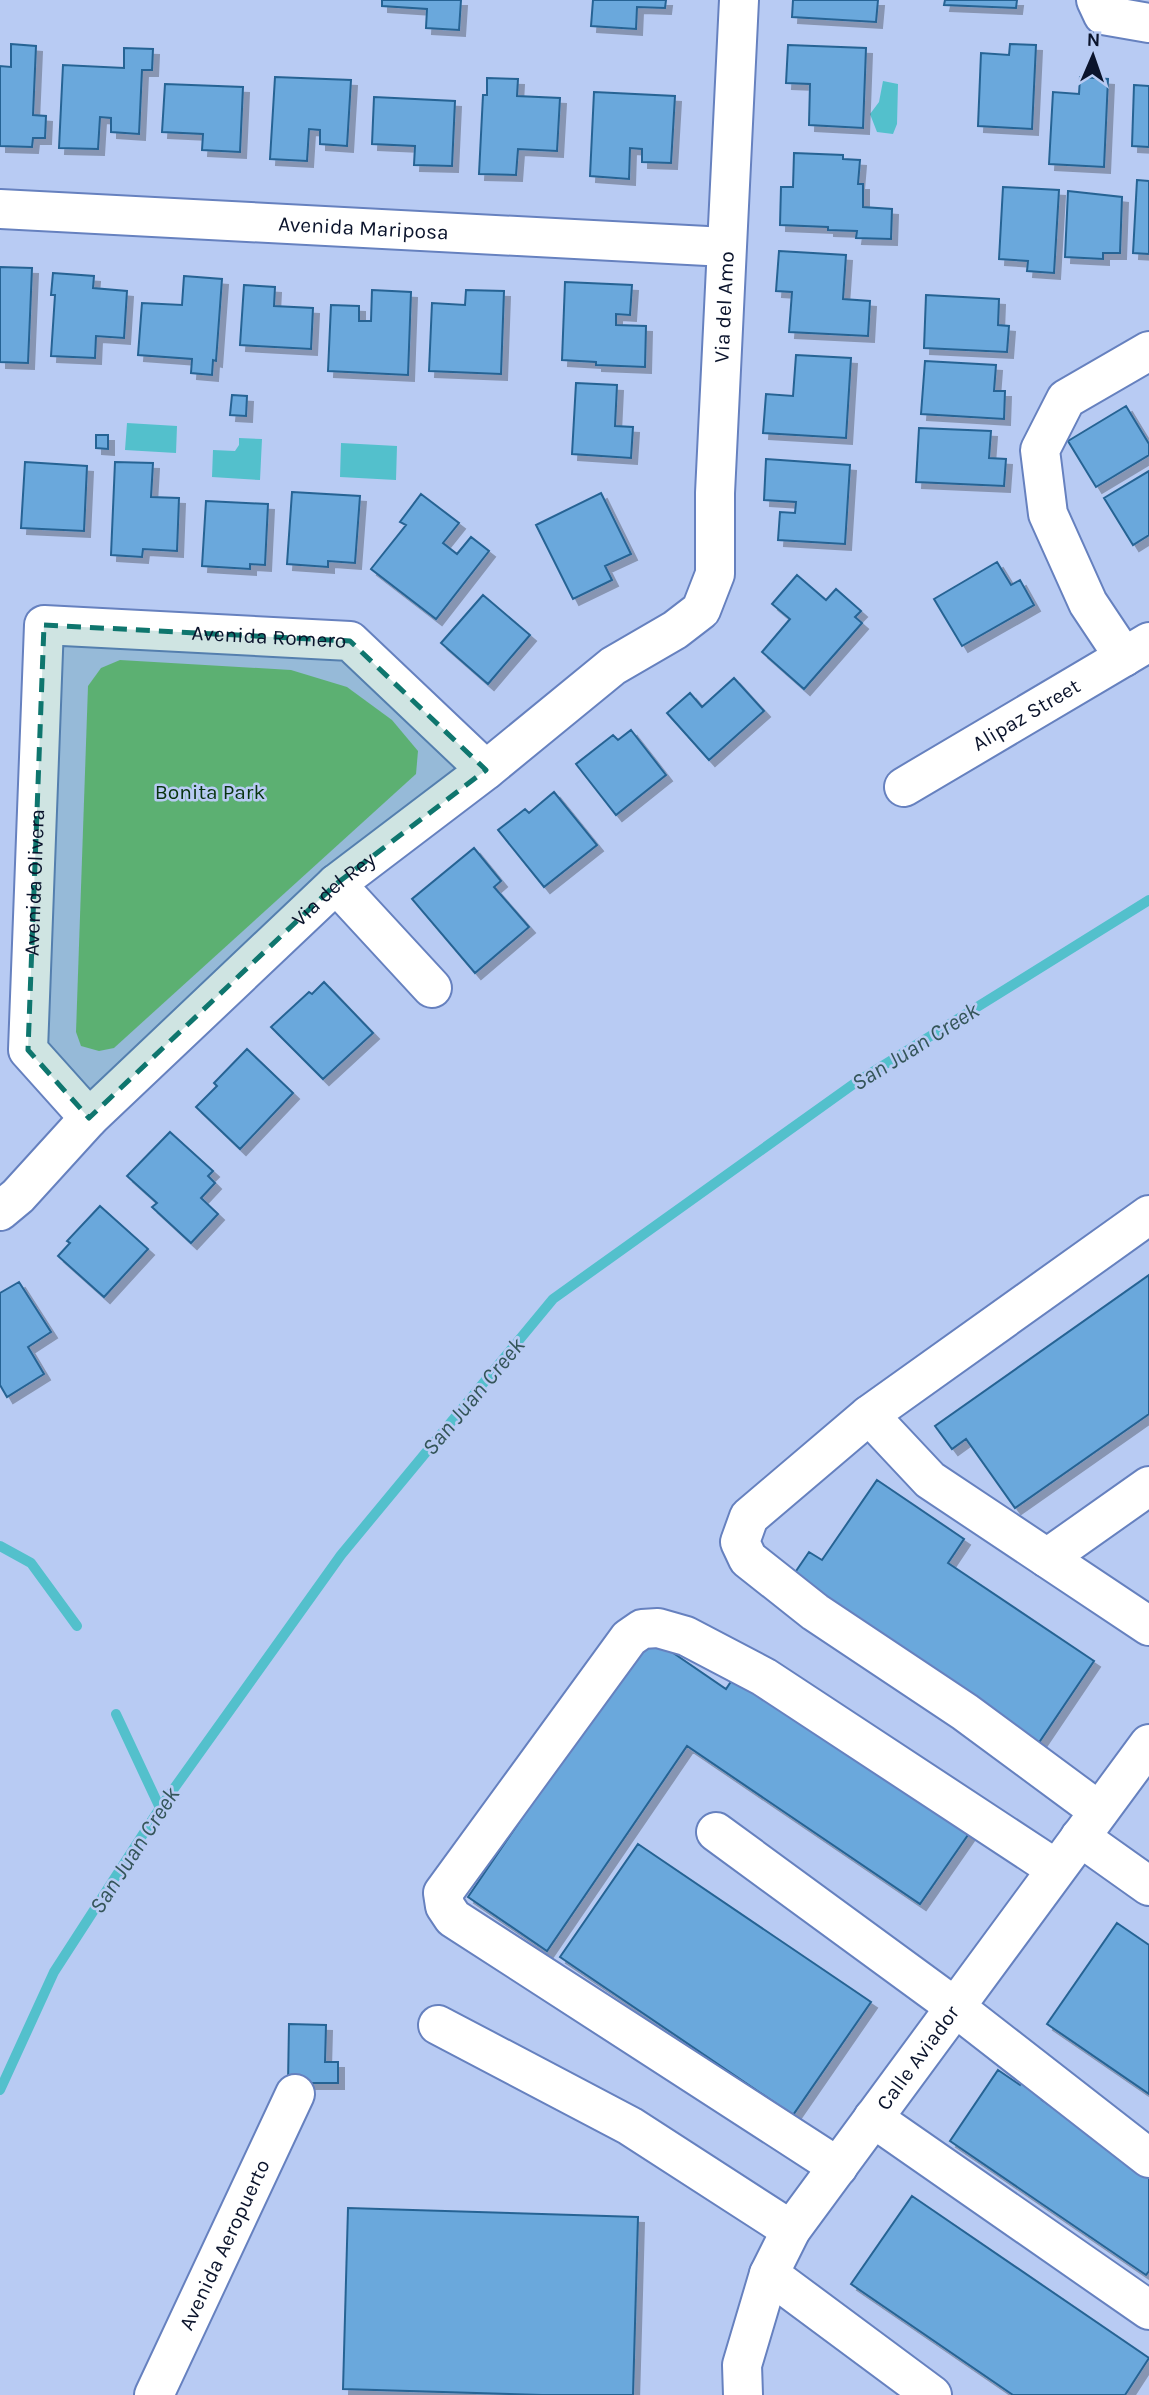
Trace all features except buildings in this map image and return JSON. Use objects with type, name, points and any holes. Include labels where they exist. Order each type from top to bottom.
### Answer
[{"type":"street","name":"Via del Amo","points":[[701,610],[715,574],[715,492],[739,0]]},
{"type":"street","points":[[1096,0],[1103,15],[1149,23]]},
{"type":"street","name":"Avenida Mariposa","points":[[0,209],[726,247]]},
{"type":"street","points":[[1136,650],[1088,603],[1048,514],[1040,450],[1066,399],[1149,351]]},
{"type":"street","name":"Via del Rey","points":[[0,1211],[18,1196],[89,1118],[336,884],[486,770],[612,666],[675,631],[701,610]]},
{"type":"street","name":"Avenida Romero","points":[[44,625],[349,641],[486,770]]},
{"type":"street","name":"Avenida Olivera","points":[[44,625],[28,1049],[89,1118]]},
{"type":"street","name":"Alipaz Street","points":[[904,787],[1136,650]]},
{"type":"street","points":[[336,884],[432,988]]},
{"type":"street","points":[[1149,1215],[869,1415],[749,1517],[740,1542],[748,1559],[815,1612],[965,1712],[1090,1824],[1149,1886]]},
{"type":"street","points":[[869,1415],[930,1480],[1149,1626]]},
{"type":"street","points":[[1047,1558],[1149,1486]]},
{"type":"street","points":[[838,2167],[453,1918],[445,1906],[443,1893],[629,1638],[642,1629],[658,1628],[686,1636],[765,1677],[1056,1869]]},
{"type":"street","name":"Calle Aviador","points":[[743,2395],[742,2365],[769,2274],[792,2230],[1149,1744]]},
{"type":"street","points":[[716,1832],[955,2007],[1149,2158]]},
{"type":"street","points":[[438,2025],[630,2126],[792,2230]]},
{"type":"street","name":"Avenida Aeropuerto","points":[[154,2395],[295,2094]]},
{"type":"street","points":[[873,2119],[1149,2310]]},
{"type":"street","points":[[769,2274],[932,2395]]},
{"type":"highlighted area","points":[[44,625],[350,641],[486,770],[336,884],[89,1118],[28,1050]]},
{"type":"green space","name":"Bonita Park","points":[[120,660],[291,670],[347,687],[392,720],[418,751],[416,774],[114,1048],[99,1051],[81,1046],[76,1032],[88,686],[101,668]]},
{"type":"shaded area","points":[[883,81],[898,84],[897,124],[893,134],[877,132],[870,114],[879,102]]},
{"type":"shaded area","points":[[127,423],[177,426],[176,453],[125,450]]},
{"type":"shaded area","points":[[239,438],[262,439],[260,480],[212,477],[213,450],[235,451]]},
{"type":"shaded area","points":[[341,443],[397,446],[396,480],[340,477]]},
{"type":"waterway","name":"San Juan Creek","points":[[0,2090],[54,1972],[160,1808],[341,1555],[553,1299],[855,1083],[1149,900]]},
{"type":"waterway","points":[[0,1546],[31,1563],[77,1626]]},
{"type":"waterway","points":[[116,1714],[160,1808]]}]
